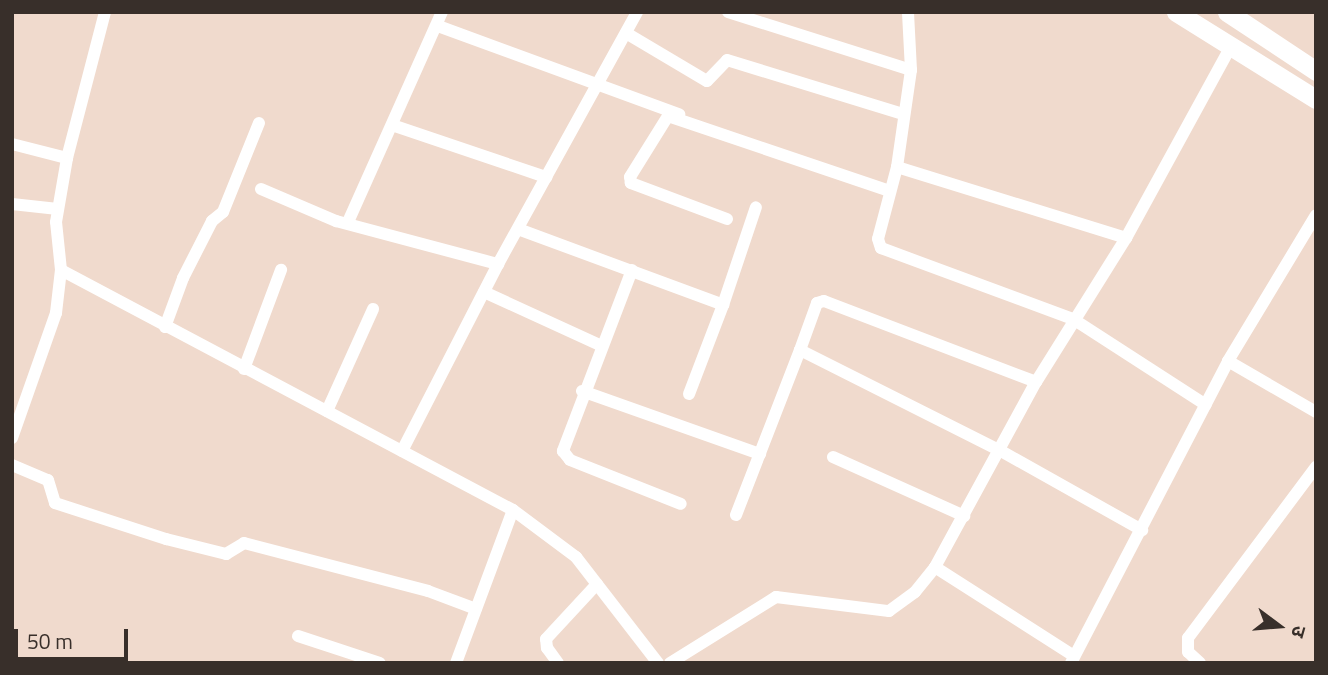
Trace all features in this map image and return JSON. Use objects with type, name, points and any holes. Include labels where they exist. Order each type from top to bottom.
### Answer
[{"type":"main road","points":[[1227,12],[1316,71]]},
{"type":"main road","points":[[1177,13],[1316,99]]},
{"type":"street","points":[[12,438],[16,417],[52,329],[61,270],[58,209],[67,158],[105,12]]},
{"type":"street","points":[[348,222],[442,12]]},
{"type":"street","points":[[402,451],[498,264],[637,12]]},
{"type":"street","points":[[728,12],[911,70]]},
{"type":"street","points":[[908,12],[911,70],[897,167],[878,239],[880,248],[1073,320],[1206,405]]},
{"type":"street","points":[[438,26],[824,168]]},
{"type":"street","points":[[626,33],[708,81],[727,60],[903,114]]},
{"type":"street","points":[[670,663],[776,597],[889,611],[915,592],[935,567],[1002,451],[1036,382],[1126,238],[1231,46]]},
{"type":"street","points":[[727,219],[631,183],[630,177],[668,116],[890,191]]},
{"type":"street","points":[[165,327],[183,278],[212,220],[223,212],[260,123]]},
{"type":"street","points":[[392,125],[546,177]]},
{"type":"street","points":[[12,144],[67,158]]},
{"type":"street","points":[[897,167],[1126,238]]},
{"type":"street","points":[[261,189],[330,219],[498,264]]},
{"type":"street","points":[[12,204],[58,209]]},
{"type":"street","points":[[688,394],[723,305],[756,207]]},
{"type":"street","points":[[935,567],[1073,659],[1228,361],[1316,215]]},
{"type":"street","points":[[518,229],[723,305]]},
{"type":"street","points":[[61,270],[513,510],[566,547],[658,663]]},
{"type":"street","points":[[244,369],[281,270]]},
{"type":"street","points":[[632,270],[582,391],[563,444],[565,456],[681,504]]},
{"type":"street","points":[[484,292],[601,346]]},
{"type":"street","points":[[736,515],[817,303],[824,301],[1036,382]]},
{"type":"street","points":[[327,411],[373,309]]},
{"type":"street","points":[[800,351],[1002,451],[1142,530]]},
{"type":"street","points":[[1228,361],[1316,412]]},
{"type":"street","points":[[582,391],[760,454]]},
{"type":"street","points":[[832,457],[964,516]]},
{"type":"street","points":[[12,465],[48,480],[55,503],[157,536],[226,554],[240,543],[256,545],[320,561],[365,578],[428,591],[476,609]]},
{"type":"street","points":[[1200,663],[1188,652],[1188,638],[1316,467]]},
{"type":"street","points":[[456,663],[513,510]]},
{"type":"street","points":[[558,663],[547,648],[546,639],[597,584]]},
{"type":"street","points":[[298,636],[380,663]]}]
